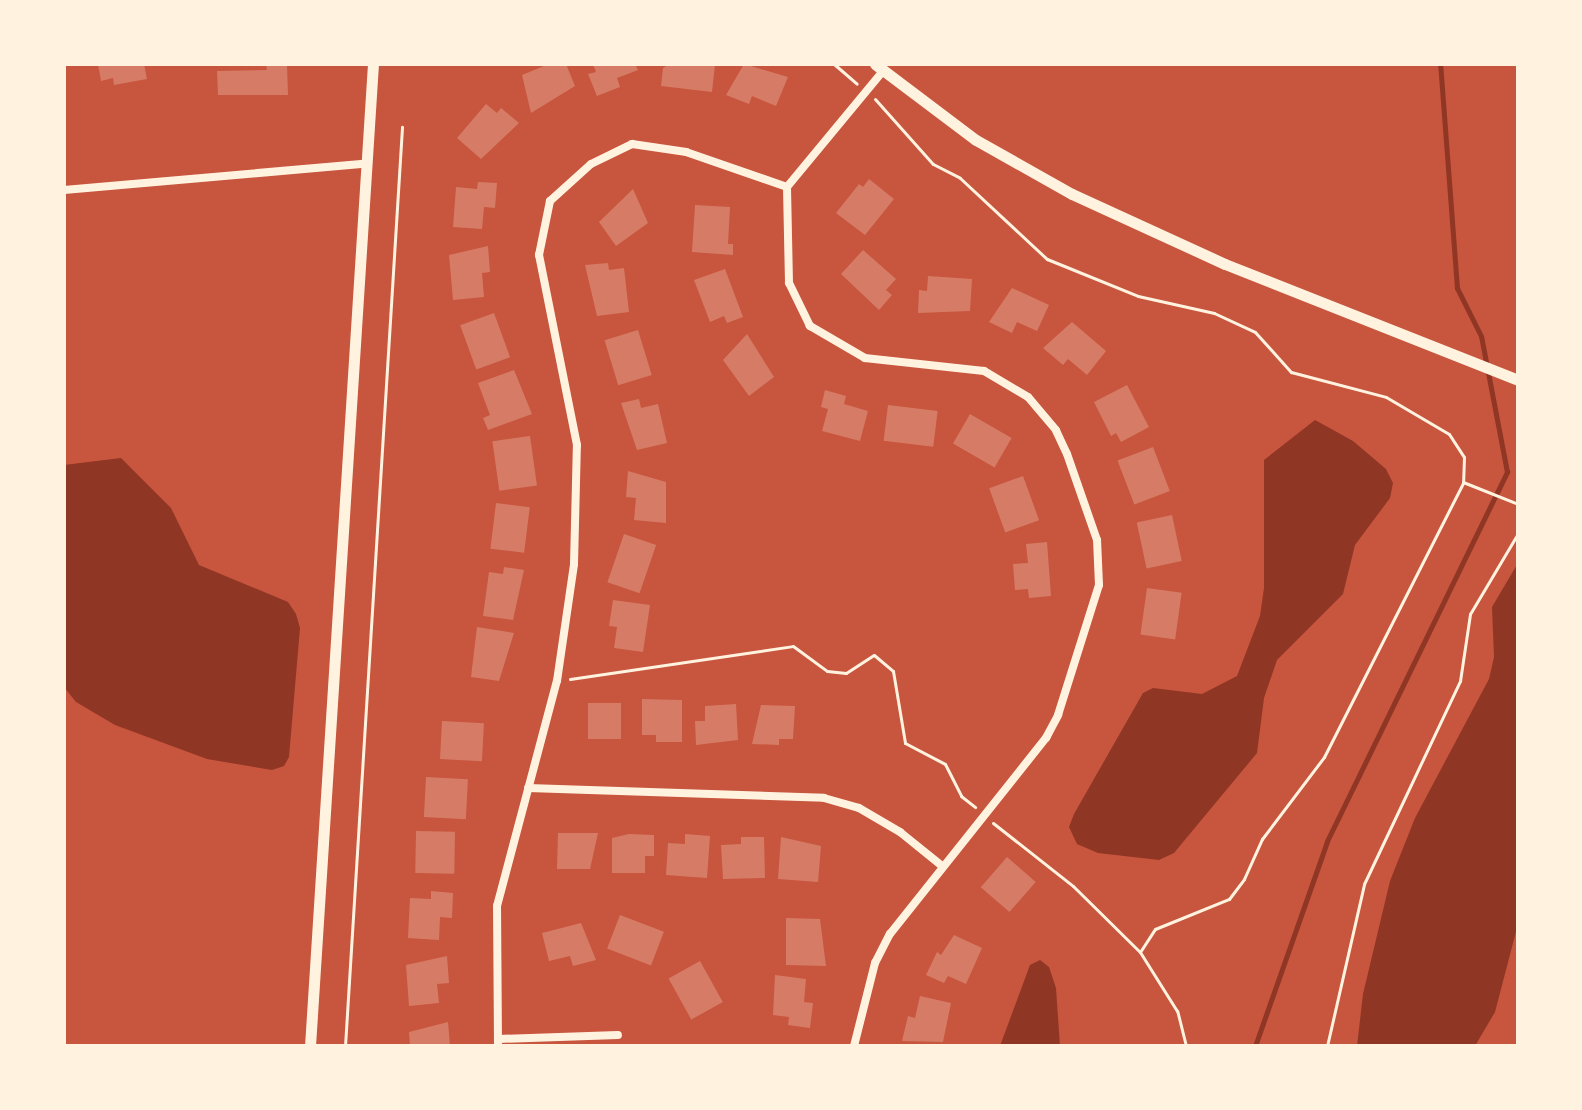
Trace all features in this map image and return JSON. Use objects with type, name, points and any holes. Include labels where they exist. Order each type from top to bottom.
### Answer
[{"type":"main road","points":[[310,1046],[364,164],[373,64]]},
{"type":"main road","points":[[879,68],[976,140],[1072,194],[1225,264],[1518,380]]},
{"type":"street","points":[[854,1046],[875,963],[942,866],[985,816],[1058,715],[1099,585],[1097,540],[1061,442],[1028,397],[984,371],[865,358],[810,326],[789,283],[787,187],[865,91],[879,68]]},
{"type":"street","points":[[618,1035],[498,1043],[497,906],[557,681],[574,564],[577,445],[539,255],[550,201],[591,164],[632,144],[686,152],[787,187]]},
{"type":"street","points":[[64,190],[364,164]]},
{"type":"street","points":[[528,788],[824,798],[859,808],[900,832],[942,866]]},
{"type":"path","points":[[834,64],[865,91],[933,164],[960,178],[1047,259],[1138,296],[1214,313],[1255,332],[1291,372],[1386,397],[1449,434],[1464,457],[1463,482],[1324,757],[1262,839],[1244,879],[1229,899],[1155,929],[1140,952]]},
{"type":"path","points":[[345,1046],[402,127]]},
{"type":"path","points":[[1463,482],[1507,503],[1518,504]]},
{"type":"path","points":[[1327,1046],[1364,884],[1460,681],[1470,614],[1518,533]]},
{"type":"path","points":[[557,681],[793,646],[827,671],[846,673],[874,655],[893,671],[905,743],[945,764],[961,796],[1073,886],[1140,952],[1177,1011],[1186,1046]]},
{"type":"shaded area","points":[[1315,420],[1353,441],[1386,469],[1393,483],[1390,498],[1355,545],[1343,594],[1277,660],[1264,698],[1257,753],[1174,853],[1159,860],[1098,853],[1077,844],[1069,827],[1074,814],[1143,693],[1153,688],[1202,694],[1237,676],[1260,616],[1264,588],[1264,460]]},
{"type":"shaded area","points":[[121,458],[171,508],[199,565],[288,602],[296,614],[300,628],[289,757],[284,766],[272,770],[207,759],[115,725],[76,702],[64,687],[64,465]]},
{"type":"shaded area","points":[[1518,563],[1518,924],[1495,1012],[1475,1046],[1357,1046],[1363,994],[1390,881],[1415,818],[1489,679],[1494,657],[1492,607]]},
{"type":"shaded area","points":[[1040,960],[1049,967],[1056,988],[1060,1046],[1000,1046],[1030,965]]},
{"type":"building","points":[[98,64],[144,64],[147,79],[114,85],[113,78],[101,81]]},
{"type":"building","points":[[266,64],[287,64],[288,95],[218,95],[217,71],[267,70]]},
{"type":"building","points":[[549,64],[566,64],[575,86],[531,113],[522,75]]},
{"type":"building","points":[[593,64],[635,64],[638,70],[617,78],[620,87],[597,96],[588,74],[596,72]]},
{"type":"building","points":[[670,64],[715,64],[712,92],[661,86],[663,68]]},
{"type":"building","points":[[744,64],[788,77],[776,106],[752,96],[749,104],[726,95]]},
{"type":"building","points":[[486,104],[497,113],[501,108],[519,123],[481,159],[457,138]]},
{"type":"building","points":[[869,179],[894,199],[865,235],[836,213],[859,184],[863,187]]},
{"type":"building","points":[[478,182],[497,183],[495,208],[484,207],[482,229],[453,227],[456,187],[477,189]]},
{"type":"building","points":[[633,189],[648,223],[616,246],[599,222]]},
{"type":"building","points":[[695,205],[730,207],[728,244],[733,244],[733,255],[692,252]]},
{"type":"building","points":[[488,246],[490,272],[482,273],[484,297],[453,300],[449,255]]},
{"type":"building","points":[[863,250],[896,279],[886,290],[892,295],[879,310],[841,274]]},
{"type":"building","points":[[608,263],[609,270],[624,268],[629,312],[597,316],[585,265]]},
{"type":"building","points":[[725,269],[743,317],[727,323],[724,316],[710,322],[694,280]]},
{"type":"building","points":[[928,276],[972,279],[970,311],[918,313],[919,290],[927,291]]},
{"type":"building","points":[[1012,288],[1049,305],[1037,331],[1017,322],[1012,333],[989,322]]},
{"type":"building","points":[[494,313],[510,357],[476,369],[460,325]]},
{"type":"building","points":[[1072,322],[1106,351],[1087,375],[1068,359],[1063,365],[1043,348]]},
{"type":"building","points":[[638,330],[652,375],[618,385],[605,340]]},
{"type":"building","points":[[747,334],[774,377],[749,396],[723,360]]},
{"type":"building","points":[[514,370],[532,414],[488,430],[483,418],[490,415],[478,383]]},
{"type":"building","points":[[1127,385],[1149,427],[1121,442],[1116,433],[1111,436],[1094,402]]},
{"type":"building","points":[[825,390],[846,396],[844,404],[868,411],[860,441],[822,431],[828,409],[821,407]]},
{"type":"building","points":[[639,399],[641,408],[658,404],[667,443],[637,450],[621,403]]},
{"type":"building","points":[[888,405],[938,411],[933,447],[884,441]]},
{"type":"building","points":[[970,414],[1012,438],[995,467],[953,443]]},
{"type":"building","points":[[530,436],[537,486],[499,491],[492,441]]},
{"type":"building","points":[[1153,447],[1170,491],[1134,504],[1118,461]]},
{"type":"building","points":[[628,471],[666,482],[666,523],[634,520],[636,498],[626,497]]},
{"type":"building","points":[[1023,476],[1039,520],[1005,532],[989,488]]},
{"type":"building","points":[[496,503],[530,507],[524,553],[490,549]]},
{"type":"building","points":[[1172,515],[1182,561],[1147,568],[1137,522]]},
{"type":"building","points":[[624,534],[656,545],[640,593],[607,582]]},
{"type":"building","points":[[1047,542],[1051,596],[1029,598],[1028,589],[1015,590],[1013,564],[1028,563],[1026,544]]},
{"type":"building","points":[[504,567],[524,570],[513,620],[483,616],[489,572],[503,574]]},
{"type":"building","points":[[1147,588],[1182,593],[1175,639],[1140,635]]},
{"type":"building","points":[[613,600],[650,605],[643,652],[614,648],[617,627],[609,626]]},
{"type":"building","points":[[477,627],[514,633],[499,681],[471,677]]},
{"type":"building","points":[[642,699],[682,700],[682,742],[656,742],[656,735],[642,735]]},
{"type":"building","points":[[588,703],[621,703],[621,739],[588,739]]},
{"type":"building","points":[[736,704],[738,740],[696,745],[695,721],[705,721],[705,706]]},
{"type":"building","points":[[761,705],[795,706],[793,739],[779,739],[779,745],[752,744]]},
{"type":"building","points":[[442,721],[484,723],[482,761],[440,759]]},
{"type":"building","points":[[426,777],[468,779],[466,819],[424,817]]},
{"type":"building","points":[[416,831],[455,832],[454,874],[415,873]]},
{"type":"building","points":[[558,833],[598,833],[590,869],[557,869]]},
{"type":"building","points":[[629,834],[654,835],[654,856],[645,856],[645,873],[612,873],[612,838]]},
{"type":"building","points":[[685,834],[710,836],[707,878],[666,875],[668,843],[685,844]]},
{"type":"building","points":[[741,837],[764,837],[765,878],[723,879],[721,845],[741,844]]},
{"type":"building","points":[[781,837],[821,846],[818,882],[778,879]]},
{"type":"building","points":[[1007,857],[1036,882],[1009,912],[981,887]]},
{"type":"building","points":[[431,891],[453,893],[452,918],[440,917],[439,940],[408,938],[410,898],[431,899]]},
{"type":"building","points":[[620,915],[664,932],[651,965],[607,949]]},
{"type":"building","points":[[786,918],[820,919],[826,966],[786,965]]},
{"type":"building","points":[[581,923],[596,960],[573,966],[570,956],[549,961],[542,933]]},
{"type":"building","points":[[954,935],[982,948],[966,984],[948,976],[944,983],[926,975],[937,952],[941,955]]},
{"type":"building","points":[[447,956],[449,983],[437,984],[439,1003],[409,1006],[406,965]]},
{"type":"building","points":[[700,961],[723,1002],[691,1020],[669,978]]},
{"type":"building","points":[[775,975],[806,979],[804,1002],[813,1003],[810,1028],[788,1025],[789,1017],[773,1015]]},
{"type":"building","points":[[920,996],[951,1003],[943,1042],[902,1041],[908,1016],[915,1018]]},
{"type":"building","points":[[448,1022],[450,1046],[410,1046],[409,1032]]},
{"type":"waterway","points":[[1255,1046],[1327,841],[1507,472],[1481,336],[1457,288],[1440,64]]}]
